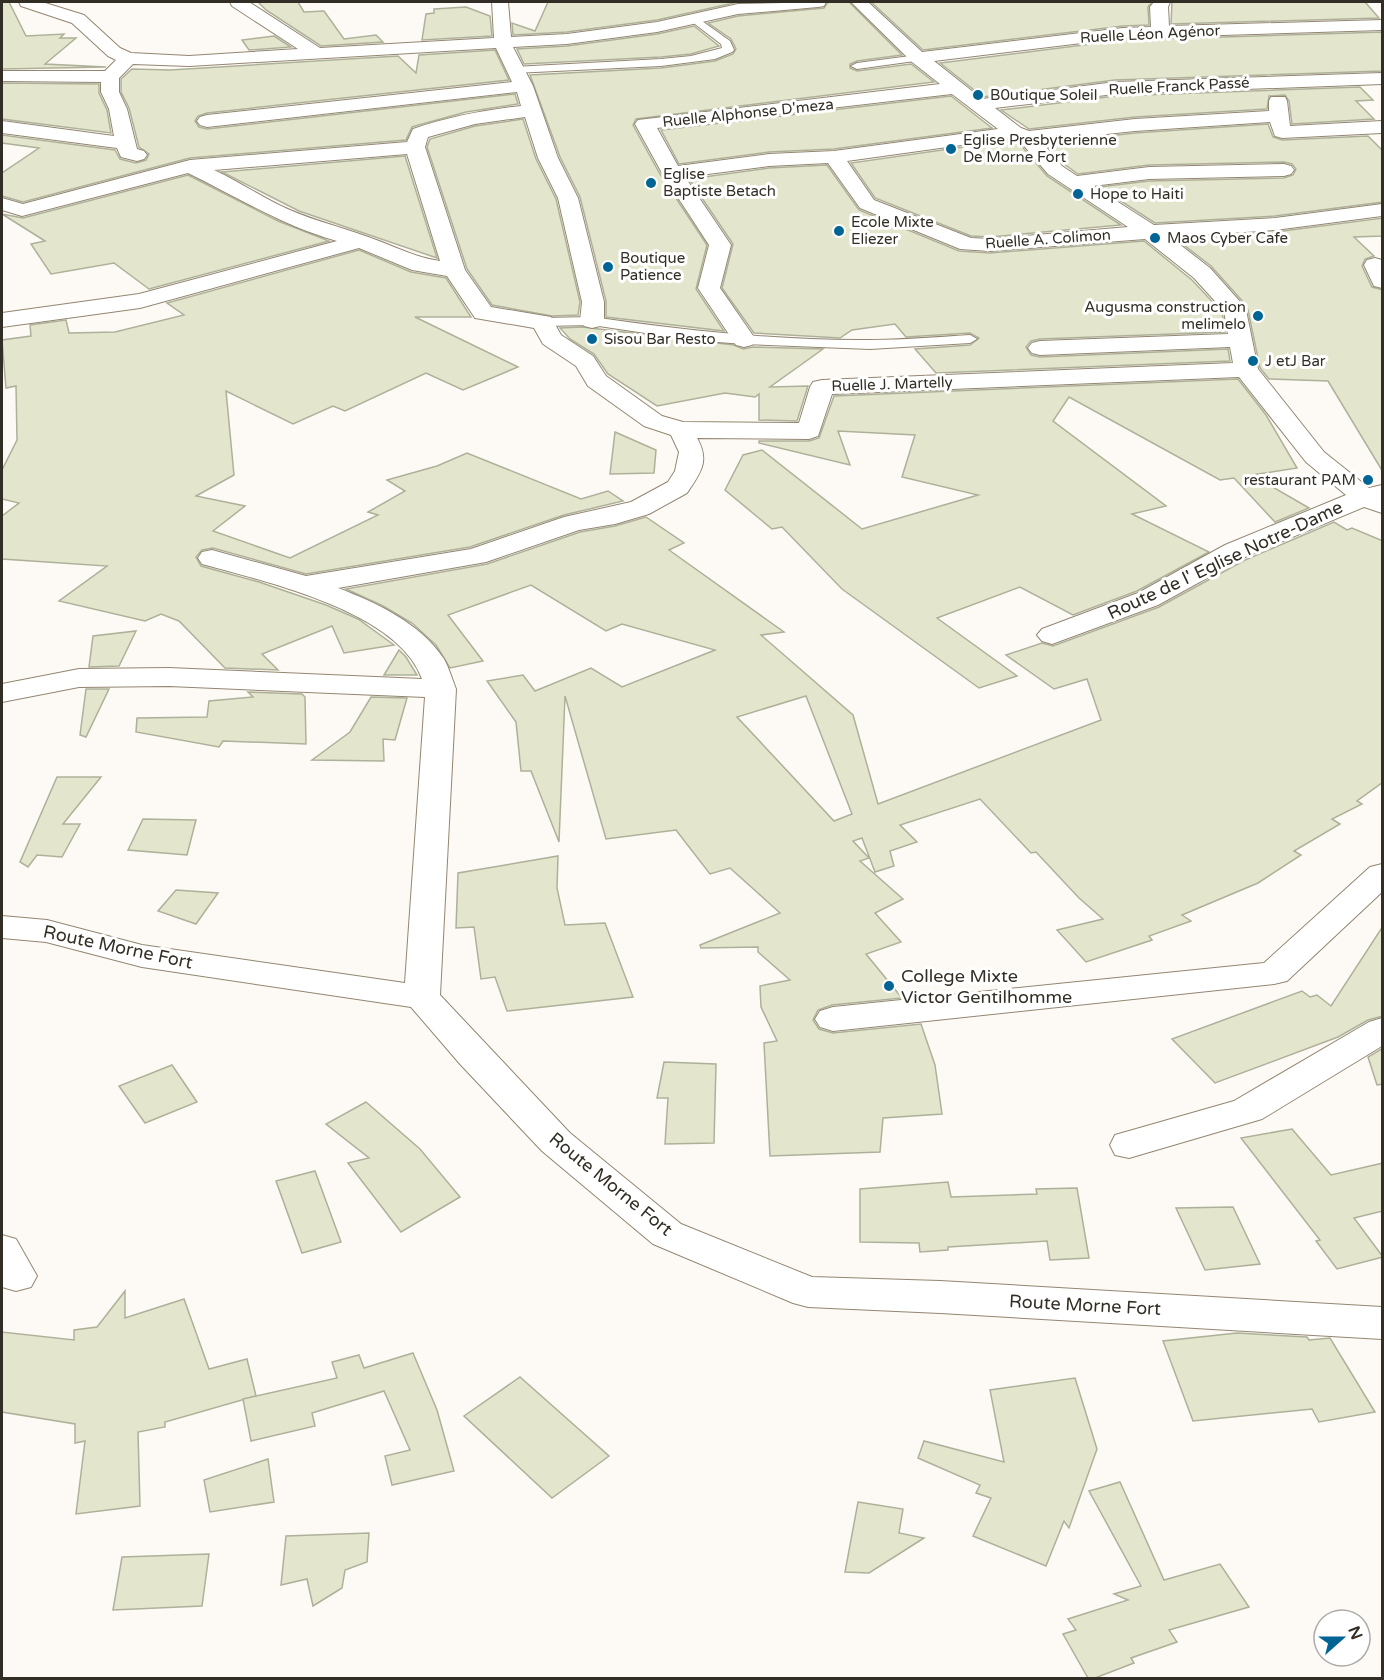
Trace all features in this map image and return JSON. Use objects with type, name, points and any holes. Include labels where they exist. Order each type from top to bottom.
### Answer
[{"type":"street","points":[[21,2],[78,19],[114,52],[128,58],[189,61],[567,39],[657,18],[694,19],[737,5],[818,2]]},
{"type":"street","points":[[238,2],[316,53]]},
{"type":"street","points":[[500,2],[504,44],[533,111],[548,158],[568,198],[593,302],[592,321]]},
{"type":"street","points":[[859,2],[918,58],[977,105],[1021,134],[1055,170],[1150,232],[1202,273],[1235,310],[1246,370],[1315,457],[1376,499]]},
{"type":"street","points":[[1162,2],[1159,7],[1160,27],[1164,31]]},
{"type":"street","points":[[57,11],[88,4]]},
{"type":"street","name":"Ruelle Léon Agénor","points":[[918,58],[1081,38],[1278,20],[1383,25]]},
{"type":"street","points":[[128,58],[110,77],[110,92],[118,109],[128,153],[145,157]]},
{"type":"street","points":[[2,76],[110,77]]},
{"type":"street","points":[[207,121],[519,78]]},
{"type":"street","name":"Ruelle Franck Passé","points":[[977,105],[1114,88],[1383,78]]},
{"type":"street","points":[[1274,82],[1282,132],[1383,126]]},
{"type":"street","name":"Ruelle Alphonse D'meza","points":[[744,340],[709,288],[720,245],[672,173],[645,124],[956,88]]},
{"type":"street","points":[[533,111],[485,115],[454,121],[420,133],[414,147],[454,270],[483,312],[543,322]]},
{"type":"street","points":[[672,173],[769,160],[834,157],[1021,134],[1278,116]]},
{"type":"street","points":[[2,127],[126,142]]},
{"type":"street","points":[[2,204],[22,210],[190,166],[414,147]]},
{"type":"street","name":"Ruelle A. Colimon","points":[[834,157],[867,204],[968,244],[990,245],[1275,224],[1383,210]]},
{"type":"street","points":[[190,166],[245,193],[268,208],[324,231],[360,241],[420,265],[454,270]]},
{"type":"street","points":[[1074,182],[1149,173],[1284,170]]},
{"type":"street","points":[[2,320],[140,301],[360,241]]},
{"type":"street","name":"Ruelle J. Martelly","points":[[543,322],[551,339],[585,360],[597,381],[606,389],[654,421],[681,430],[809,431],[822,387],[1246,370]]},
{"type":"street","points":[[1040,348],[1241,340]]},
{"type":"street","points":[[301,585],[476,556],[574,523],[615,516],[640,508],[678,488],[688,471],[692,452],[681,430]]},
{"type":"street","name":"Route de l' Eglise Notre-Dame","points":[[1052,635],[1148,599],[1235,552],[1376,499]]},
{"type":"street","points":[[212,558],[343,599],[408,636],[428,655],[439,675],[441,689],[422,997]]},
{"type":"street","points":[[2,693],[79,678],[158,677],[441,689]]},
{"type":"street","points":[[833,1019],[1274,973],[1383,874]]},
{"type":"street","name":"Route Morne Fort","points":[[2,927],[47,931],[142,956],[422,997],[472,1055],[556,1142],[667,1234],[808,1292],[940,1297],[1383,1323]]},
{"type":"street","points":[[1129,1145],[1248,1110],[1383,1030]]},
{"type":"lane","points":[[519,78],[709,57],[728,50],[726,43],[694,19]]},
{"type":"lane","points":[[857,66],[918,58]]},
{"type":"lane","points":[[543,322],[592,321],[692,336],[744,340],[870,345],[970,339]]},
{"type":"building","points":[[2,2],[9,2],[26,36],[64,34],[60,38],[76,38],[45,64],[106,67],[2,69]]},
{"type":"building","points":[[258,2],[298,2],[304,12],[324,11],[344,39],[376,35],[383,42],[321,46],[266,10]]},
{"type":"building","points":[[548,2],[738,2],[657,20],[567,32],[513,35],[512,23],[535,31]]},
{"type":"building","points":[[828,2],[849,2],[902,55],[857,61],[850,64],[850,68],[857,71],[911,64],[934,82],[636,119],[633,125],[660,174],[707,245],[696,289],[724,331],[606,317],[606,301],[580,197],[560,157],[530,75],[661,68],[715,61],[733,54],[736,49],[731,39],[708,23],[738,16],[824,8]]},
{"type":"building","points":[[871,2],[1152,2],[1148,7],[1149,25],[1123,26],[923,50]]},
{"type":"building","points":[[1172,2],[1365,2],[1379,18],[1171,24]]},
{"type":"building","points":[[466,7],[490,16],[492,36],[422,40],[426,14],[434,13],[434,9]]},
{"type":"building","points":[[694,26],[719,46],[691,54],[661,57],[524,64],[517,49],[567,46],[657,34]]},
{"type":"building","points":[[1383,32],[1383,71],[1115,80],[983,97],[940,63],[1123,40]]},
{"type":"building","points":[[274,36],[291,47],[249,50],[242,40]]},
{"type":"building","points":[[495,50],[509,80],[207,113],[198,116],[195,121],[199,127],[207,129],[515,94],[518,104],[466,112],[412,127],[406,140],[190,158],[23,202],[2,196],[2,173],[39,148],[2,143],[2,135],[115,150],[120,159],[136,163],[146,160],[149,154],[139,147],[129,108],[121,92],[121,79],[132,69],[170,70],[398,56],[416,73],[419,55]]},
{"type":"building","points":[[2,83],[99,84],[99,93],[107,110],[111,133],[2,119]]},
{"type":"building","points":[[1360,87],[1373,100],[1356,101],[1374,119],[1292,124],[1289,101],[1285,95],[1269,96],[1267,109],[1135,117],[1029,129],[1001,110],[1115,96]]},
{"type":"building","points":[[951,96],[992,128],[834,149],[769,152],[679,164],[661,130]]},
{"type":"building","points":[[523,119],[536,159],[556,199],[580,302],[578,315],[552,316],[492,305],[467,269],[427,147],[430,139],[475,126]]},
{"type":"building","points":[[1268,124],[1273,137],[1282,140],[1368,136],[1383,151],[1383,202],[1275,216],[1155,223],[1099,187],[1149,181],[1284,178],[1293,175],[1296,169],[1292,164],[1284,162],[1149,165],[1078,174],[1064,164],[1045,143],[1135,133]]},
{"type":"building","points":[[1012,140],[1019,143],[1047,176],[1121,225],[990,237],[971,236],[875,198],[851,163]]},
{"type":"building","points":[[405,156],[437,258],[299,211],[222,172]]},
{"type":"building","points":[[827,165],[859,210],[959,251],[990,253],[1144,241],[1192,280],[1222,312],[1225,332],[1040,339],[1031,341],[1026,347],[1031,355],[1040,357],[1228,349],[1230,361],[936,373],[915,349],[970,345],[979,338],[970,333],[906,337],[895,324],[852,330],[840,338],[754,333],[722,288],[733,244],[689,179],[769,168]]},
{"type":"building","points":[[188,175],[278,221],[329,241],[149,289],[114,263],[51,274],[31,244],[45,241],[2,214],[23,218]]},
{"type":"building","points":[[1383,218],[1383,236],[1354,237],[1374,256],[1365,259],[1362,266],[1372,287],[1383,290],[1383,472],[1328,381],[1269,379],[1260,368],[1245,304],[1211,266],[1176,239],[1275,232]]},
{"type":"building","points":[[359,250],[411,272],[446,278],[471,317],[415,317],[518,367],[463,390],[426,373],[345,411],[333,406],[293,424],[226,391],[234,475],[196,496],[245,506],[213,531],[290,558],[378,515],[368,512],[405,491],[387,480],[437,466],[467,453],[581,499],[608,491],[623,501],[564,515],[470,547],[306,574],[213,548],[202,550],[196,557],[201,566],[259,582],[326,605],[358,619],[394,645],[344,653],[332,626],[262,654],[278,670],[225,668],[179,621],[161,614],[145,621],[59,601],[107,566],[2,559],[2,516],[19,503],[2,499],[2,470],[17,440],[16,386],[6,388],[2,340],[31,336],[30,325],[66,320],[69,333],[115,332],[184,315],[167,303]]},
{"type":"building","points":[[582,327],[734,345],[743,349],[753,347],[823,349],[770,387],[808,386],[797,421],[759,420],[759,394],[755,397],[725,393],[657,406],[608,374],[594,354],[570,339],[560,328]]},
{"type":"building","points":[[1238,379],[1266,415],[1297,468],[1252,475],[1309,508],[1275,522],[1234,478],[1220,480],[1069,397],[1053,421],[1166,506],[1132,514],[1209,552],[1137,591],[1073,615],[1020,587],[937,618],[1017,676],[979,688],[842,589],[782,527],[772,529],[725,490],[743,455],[762,450],[862,529],[978,495],[902,477],[915,435],[838,431],[850,465],[759,443],[759,441],[809,441],[819,438],[834,396]]},
{"type":"building","points":[[615,432],[656,450],[654,473],[610,474]]},
{"type":"building","points":[[646,517],[684,543],[669,550],[784,632],[761,635],[853,715],[878,804],[1101,720],[1087,679],[1054,689],[1006,655],[1042,643],[1053,646],[1159,607],[1245,560],[1334,522],[1347,530],[1352,528],[1383,541],[1383,782],[1357,801],[1362,804],[1332,819],[1340,824],[1294,851],[1301,855],[1258,883],[1182,915],[1191,921],[1149,936],[1152,940],[1086,962],[1057,930],[1103,919],[1079,898],[1036,852],[1031,853],[980,799],[900,825],[917,842],[890,851],[894,866],[875,872],[862,838],[853,841],[869,858],[860,861],[903,899],[875,913],[901,942],[866,954],[902,998],[832,1005],[818,1010],[813,1020],[819,1029],[833,1033],[921,1024],[935,1065],[942,1114],[883,1118],[880,1152],[770,1156],[764,1043],[777,1041],[761,1007],[760,986],[790,980],[758,952],[758,947],[701,948],[700,945],[780,913],[730,868],[710,874],[676,830],[606,839],[565,696],[559,842],[531,771],[521,771],[516,722],[487,681],[523,675],[535,691],[591,668],[622,687],[715,650],[622,624],[606,631],[531,585],[448,615],[483,661],[450,668],[436,645],[412,623],[383,606],[346,589],[487,564],[580,532],[615,526]],"holes":[[[806,696],[852,814],[834,821],[737,717]]]},
{"type":"building","points":[[136,631],[119,666],[89,667],[93,636]]},
{"type":"building","points":[[399,650],[406,657],[417,675],[384,675]]},
{"type":"building","points":[[86,689],[109,689],[86,737],[80,735]]},
{"type":"building","points":[[248,692],[302,694],[305,697],[306,744],[223,741],[219,747],[136,732],[137,718],[207,717],[209,701],[253,697]]},
{"type":"building","points":[[371,697],[407,698],[395,740],[383,739],[384,761],[312,760],[350,732]]},
{"type":"building","points":[[57,777],[101,777],[63,824],[80,824],[62,857],[37,855],[28,867],[20,862]]},
{"type":"building","points":[[143,819],[196,820],[187,855],[128,850]]},
{"type":"building","points":[[558,856],[557,888],[565,925],[605,923],[633,997],[507,1011],[495,977],[481,979],[474,927],[456,928],[458,873]]},
{"type":"building","points":[[176,890],[218,893],[196,924],[158,911]]},
{"type":"building","points":[[1383,926],[1383,1016],[1368,1020],[1338,1037],[1215,1083],[1172,1039],[1302,991],[1310,997],[1317,995],[1331,1006]]},
{"type":"building","points":[[1383,1048],[1383,1084],[1377,1085],[1368,1057]]},
{"type":"building","points":[[664,1062],[716,1064],[714,1143],[665,1144],[668,1098],[657,1098]]},
{"type":"building","points":[[172,1065],[197,1102],[145,1123],[119,1086]]},
{"type":"building","points":[[366,1102],[420,1149],[460,1197],[401,1232],[348,1163],[369,1158],[326,1124]]},
{"type":"building","points":[[1292,1129],[1331,1175],[1383,1163],[1383,1211],[1354,1218],[1383,1257],[1337,1269],[1316,1241],[1320,1240],[1241,1138]]},
{"type":"building","points":[[315,1171],[341,1242],[302,1253],[276,1181]]},
{"type":"building","points":[[948,1182],[951,1197],[1037,1194],[1036,1189],[1077,1188],[1089,1258],[1050,1260],[1047,1241],[948,1247],[948,1250],[920,1252],[919,1243],[860,1242],[860,1189]]},
{"type":"building","points":[[1233,1207],[1260,1264],[1205,1270],[1176,1208]]},
{"type":"building","points":[[125,1291],[125,1318],[184,1299],[209,1369],[247,1359],[256,1396],[165,1422],[165,1427],[138,1432],[140,1506],[76,1514],[85,1441],[75,1443],[75,1424],[2,1412],[2,1332],[74,1340],[74,1330],[97,1327]]},
{"type":"building","points":[[1237,1333],[1307,1337],[1309,1340],[1330,1338],[1375,1412],[1319,1422],[1312,1409],[1193,1421],[1163,1341]]},
{"type":"building","points":[[413,1353],[437,1410],[454,1471],[392,1485],[385,1456],[410,1450],[384,1391],[312,1413],[315,1426],[251,1441],[243,1399],[337,1378],[332,1362],[359,1355],[364,1368]]},
{"type":"building","points":[[520,1377],[609,1456],[552,1498],[464,1416]]},
{"type":"building","points":[[1075,1378],[1097,1449],[1069,1528],[1064,1521],[1046,1566],[973,1536],[991,1498],[976,1493],[980,1485],[918,1458],[924,1441],[1004,1462],[990,1390]]},
{"type":"building","points":[[268,1459],[274,1502],[210,1512],[204,1480]]},
{"type":"building","points":[[1120,1482],[1164,1580],[1220,1564],[1249,1607],[1169,1630],[1177,1642],[1131,1658],[1134,1663],[1095,1678],[1088,1678],[1063,1634],[1076,1630],[1068,1619],[1128,1600],[1114,1594],[1141,1586],[1089,1491]]},
{"type":"building","points":[[858,1502],[903,1509],[899,1533],[924,1538],[869,1573],[845,1572]]},
{"type":"building","points":[[369,1533],[367,1562],[345,1570],[342,1588],[313,1606],[307,1579],[281,1585],[286,1536]]},
{"type":"building","points":[[209,1554],[202,1606],[113,1610],[122,1557]]},
{"type":"place","name":"B0utique Soleil","points":[[978,95]]},
{"type":"place","name":"Eglise Presbyterienne De Morne Fort","points":[[951,149]]},
{"type":"place","name":"Eglise Baptiste Betach","points":[[651,183]]},
{"type":"place","name":"Hope to Haiti","points":[[1078,194]]},
{"type":"place","name":"Ecole Mixte Eliezer","points":[[839,231]]},
{"type":"place","name":"Maos Cyber Cafe","points":[[1155,238]]},
{"type":"place","name":"Boutique Patience","points":[[608,267]]},
{"type":"place","name":"Augusma construction melimelo","points":[[1258,316]]},
{"type":"place","name":"Sisou Bar Resto","points":[[592,339]]},
{"type":"place","name":"J etJ Bar","points":[[1253,361]]},
{"type":"place","name":"restaurant PAM","points":[[1368,480]]},
{"type":"place","name":"College Mixte Victor Gentilhomme","points":[[889,986]]}]
